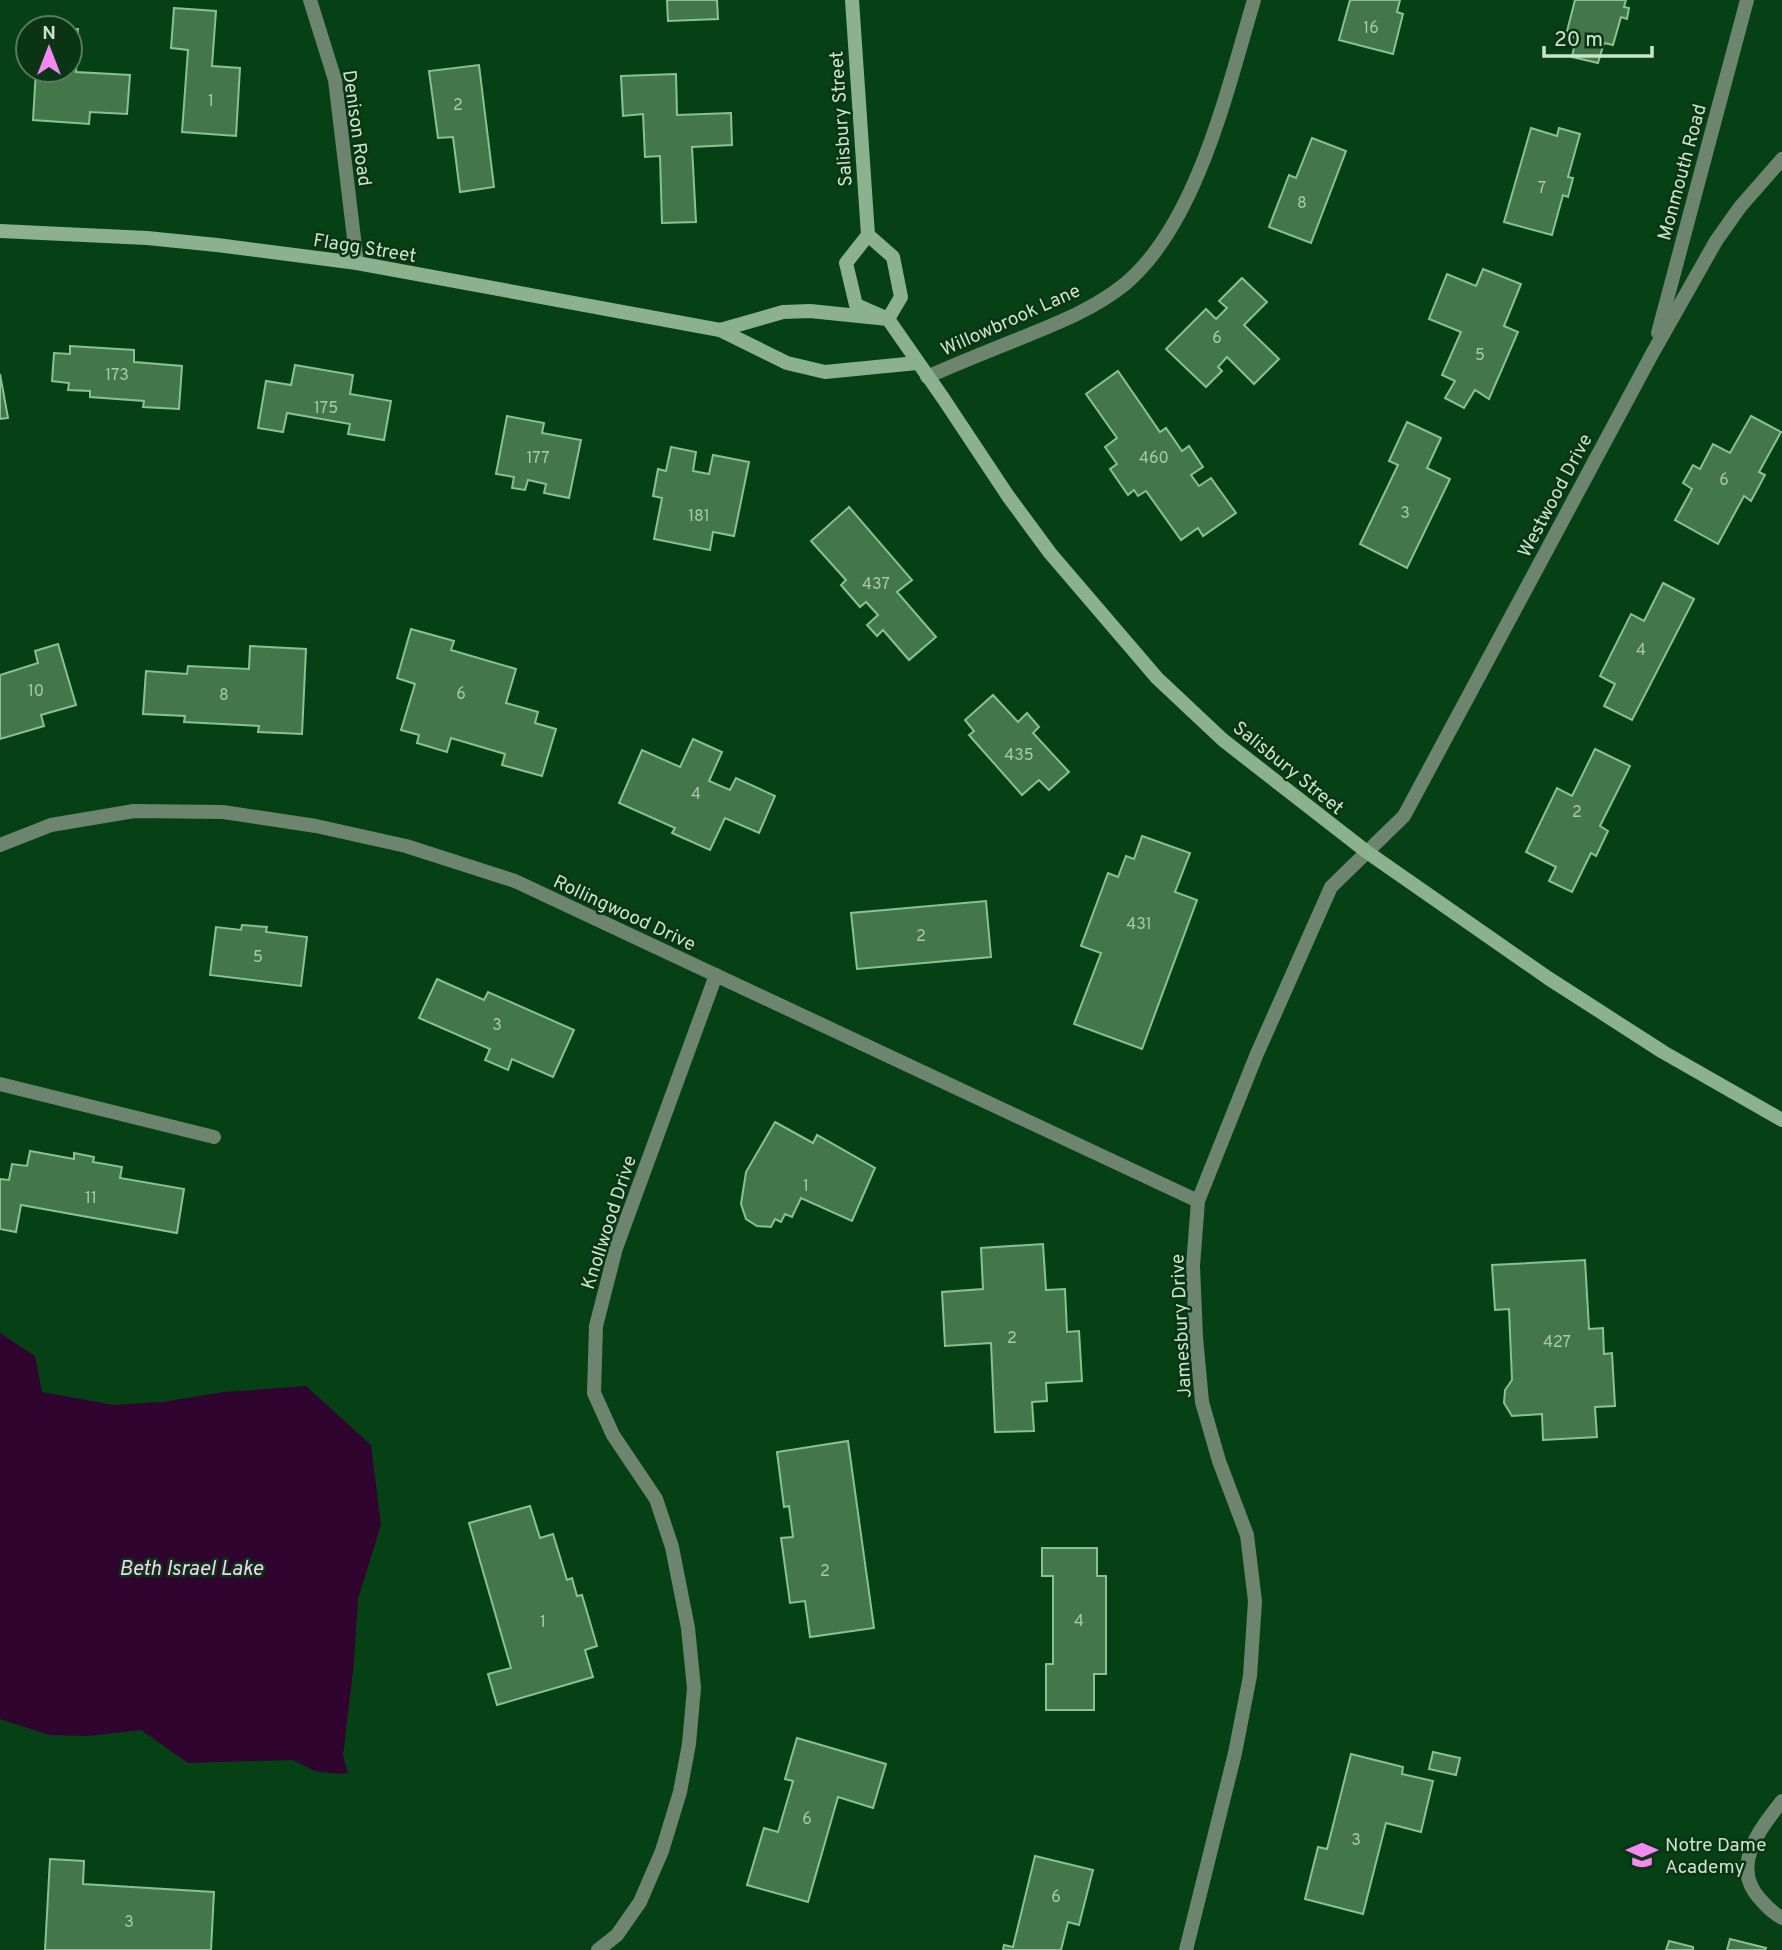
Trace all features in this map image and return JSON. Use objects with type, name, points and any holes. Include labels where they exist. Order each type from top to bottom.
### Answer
[{"type":"main road","name":"Salisbury Street","points":[[852,0],[868,235]]},
{"type":"main road","name":"Flagg Street","points":[[0,231],[78,233],[170,240],[357,264],[720,330],[787,363],[825,372],[917,363]]},
{"type":"main road","points":[[868,235],[893,257],[901,297],[888,319],[856,305],[846,264],[868,235]]},
{"type":"main road","name":"Flagg Street","points":[[720,330],[783,312],[810,311],[888,319]]},
{"type":"main road","name":"Salisbury Street","points":[[888,319],[1050,553],[1157,678],[1223,740],[1426,895],[1663,1052],[1782,1120]]},
{"type":"street","name":"Denison Road","points":[[310,0],[335,80],[357,264]]},
{"type":"street","name":"Willowbrook Lane","points":[[927,377],[1062,321],[1106,297],[1126,283],[1143,265],[1172,225],[1199,169],[1217,124],[1254,0]]},
{"type":"street","name":"Monmouth Road","points":[[1652,355],[1747,0]]},
{"type":"street","name":"Westwood Drive","points":[[1367,852],[1404,816],[1716,241],[1740,206],[1782,159]]},
{"type":"street","name":"Rollingwood Drive","points":[[0,845],[51,825],[134,811],[223,812],[316,826],[406,846],[515,881],[1198,1201]]},
{"type":"street","name":"Jamesbury Drive","points":[[1186,1950],[1235,1753],[1250,1676],[1255,1601],[1247,1535],[1219,1461],[1202,1402],[1193,1266],[1198,1201],[1256,1056],[1331,887],[1367,852]]},
{"type":"street","name":"Knollwood Drive","points":[[598,1950],[617,1935],[640,1902],[662,1851],[680,1792],[689,1744],[694,1688],[688,1628],[672,1547],[656,1499],[613,1435],[594,1393],[596,1326],[616,1248],[716,975]]},
{"type":"street","points":[[0,1084],[215,1137]]},
{"type":"street","points":[[1782,1801],[1753,1840],[1746,1860],[1749,1883],[1756,1895],[1774,1914],[1782,1918]]},
{"type":"water","name":"Beth Israel Lake","points":[[0,1333],[35,1356],[42,1392],[114,1405],[162,1402],[224,1392],[306,1386],[371,1445],[381,1525],[358,1599],[354,1663],[343,1756],[348,1773],[315,1771],[293,1760],[188,1763],[141,1730],[87,1736],[49,1735],[0,1719]]},
{"type":"building","points":[[667,0],[717,0],[718,19],[668,21]]},
{"type":"building","points":[[1350,0],[1400,0],[1397,12],[1403,14],[1393,54],[1339,40]]},
{"type":"building","points":[[1575,0],[1626,0],[1624,7],[1629,8],[1627,19],[1621,17],[1613,45],[1604,43],[1598,63],[1572,57],[1576,38],[1566,35]]},
{"type":"building","points":[[174,8],[216,11],[212,66],[240,68],[236,136],[182,132],[188,50],[171,48]]},
{"type":"building","points":[[479,65],[494,187],[460,192],[453,137],[438,138],[429,71]]},
{"type":"building","points":[[84,72],[130,75],[127,114],[90,112],[89,124],[33,120],[35,84],[84,84]]},
{"type":"building","points":[[676,74],[677,115],[731,113],[732,145],[692,147],[696,222],[662,223],[660,156],[645,157],[643,114],[623,116],[621,76]]},
{"type":"building","points":[[1531,128],[1557,136],[1559,128],[1580,134],[1568,177],[1573,178],[1568,197],[1563,195],[1552,235],[1504,222]]},
{"type":"building","points":[[1312,138],[1346,151],[1311,243],[1269,227],[1289,175],[1296,178]]},
{"type":"building","points":[[1483,269],[1521,284],[1504,326],[1518,332],[1489,399],[1475,390],[1464,408],[1445,398],[1455,381],[1442,375],[1461,332],[1429,319],[1447,274],[1476,286]]},
{"type":"building","points":[[1242,278],[1267,302],[1244,325],[1279,359],[1254,384],[1227,357],[1218,367],[1222,371],[1206,387],[1166,349],[1206,309],[1216,319],[1227,308],[1219,301]]},
{"type":"building","points":[[70,346],[134,350],[134,362],[182,366],[179,409],[143,407],[144,401],[90,397],[90,391],[68,390],[69,383],[52,381],[54,353],[70,354]]},
{"type":"building","points":[[295,365],[353,375],[350,394],[391,401],[384,440],[348,434],[350,424],[287,413],[283,432],[258,428],[266,381],[291,385]]},
{"type":"building","points":[[1118,371],[1160,432],[1166,428],[1182,451],[1189,446],[1203,467],[1191,475],[1199,486],[1211,478],[1236,513],[1203,536],[1198,528],[1181,540],[1146,491],[1138,496],[1134,490],[1128,495],[1110,469],[1117,464],[1105,447],[1117,438],[1086,394]]},
{"type":"building","points":[[0,374],[8,418],[0,419]]},
{"type":"building","points":[[507,416],[544,423],[542,433],[581,440],[569,498],[544,493],[546,484],[528,480],[525,490],[512,488],[514,477],[496,474]]},
{"type":"building","points":[[1751,416],[1781,432],[1759,472],[1765,475],[1751,501],[1744,496],[1718,544],[1675,520],[1692,489],[1683,483],[1693,465],[1700,469],[1713,444],[1730,453]]},
{"type":"building","points":[[1407,422],[1441,438],[1427,468],[1450,479],[1407,568],[1360,544],[1398,465],[1389,461]]},
{"type":"building","points":[[671,447],[696,452],[693,471],[709,474],[713,455],[749,462],[734,536],[713,532],[710,550],[654,539],[662,498],[653,496],[658,469],[666,471]]},
{"type":"building","points":[[849,507],[912,580],[897,592],[936,637],[909,660],[883,630],[877,636],[867,625],[878,615],[866,602],[860,607],[841,585],[846,580],[811,541]]},
{"type":"building","points":[[1663,583],[1694,599],[1632,720],[1604,706],[1615,684],[1600,676],[1631,614],[1644,621]]},
{"type":"building","points":[[411,629],[454,641],[451,650],[516,669],[506,703],[538,712],[535,723],[556,729],[542,776],[502,765],[505,754],[451,738],[447,752],[417,743],[419,735],[401,730],[415,684],[397,678]]},
{"type":"building","points":[[58,644],[76,705],[41,715],[44,726],[0,739],[0,675],[38,663],[35,651]]},
{"type":"building","points":[[250,646],[306,649],[302,734],[258,732],[259,726],[184,722],[185,716],[143,714],[146,671],[187,674],[188,666],[249,669]]},
{"type":"building","points":[[993,695],[1018,722],[1027,713],[1039,727],[1033,733],[1069,772],[1049,790],[1039,780],[1022,795],[969,735],[974,731],[965,720]]},
{"type":"building","points":[[693,739],[722,752],[709,781],[730,790],[736,778],[775,796],[759,833],[725,818],[710,850],[672,833],[675,828],[619,803],[642,750],[680,767]]},
{"type":"building","points":[[1595,749],[1630,766],[1600,826],[1608,831],[1596,856],[1591,853],[1572,892],[1549,881],[1556,867],[1526,852],[1557,788],[1572,796]]},
{"type":"building","points":[[1142,836],[1190,853],[1175,892],[1197,900],[1142,1049],[1074,1024],[1101,953],[1081,946],[1108,873],[1118,877],[1126,856],[1134,859]]},
{"type":"building","points":[[986,901],[991,957],[857,969],[851,913]]},
{"type":"building","points":[[242,925],[267,927],[266,932],[307,937],[301,986],[210,975],[216,927],[241,930]]},
{"type":"building","points":[[437,979],[484,1000],[488,992],[574,1030],[553,1077],[512,1059],[508,1070],[485,1060],[490,1049],[419,1018]]},
{"type":"building","points":[[775,1122],[813,1143],[817,1135],[875,1168],[852,1221],[801,1198],[792,1217],[785,1214],[781,1222],[775,1219],[771,1227],[757,1226],[746,1219],[741,1204],[746,1172]]},
{"type":"building","points":[[30,1151],[74,1159],[74,1153],[94,1157],[93,1162],[122,1167],[120,1178],[184,1189],[177,1233],[21,1205],[16,1232],[0,1229],[0,1179],[9,1180],[12,1164],[27,1166]]},
{"type":"building","points":[[1043,1244],[1046,1290],[1065,1289],[1067,1332],[1079,1331],[1082,1381],[1046,1383],[1047,1401],[1032,1402],[1034,1431],[995,1432],[991,1343],[945,1346],[942,1292],[983,1289],[981,1248]]},
{"type":"building","points":[[1585,1260],[1589,1329],[1603,1328],[1604,1354],[1612,1353],[1615,1406],[1595,1407],[1597,1437],[1543,1440],[1542,1414],[1512,1416],[1504,1403],[1505,1390],[1512,1380],[1509,1309],[1495,1310],[1492,1265]]},
{"type":"building","points":[[848,1441],[874,1628],[810,1637],[805,1601],[790,1603],[781,1538],[793,1537],[789,1506],[784,1507],[777,1452]]},
{"type":"building","points":[[530,1506],[540,1538],[553,1534],[567,1580],[572,1578],[577,1596],[582,1595],[597,1646],[585,1650],[593,1677],[497,1705],[488,1674],[511,1668],[469,1523]]},
{"type":"building","points":[[1042,1548],[1097,1548],[1097,1576],[1106,1576],[1106,1674],[1094,1674],[1094,1710],[1046,1710],[1046,1664],[1053,1664],[1053,1576],[1042,1576]]},
{"type":"building","points":[[797,1738],[886,1764],[873,1808],[838,1797],[808,1902],[747,1885],[764,1828],[778,1832],[793,1781],[785,1779]]},
{"type":"building","points":[[1433,1752],[1460,1758],[1456,1775],[1429,1769]]},
{"type":"building","points":[[1351,1754],[1403,1767],[1402,1774],[1433,1781],[1421,1832],[1386,1823],[1363,1914],[1305,1899],[1318,1847],[1327,1849]]},
{"type":"building","points":[[1035,1856],[1093,1870],[1079,1925],[1068,1922],[1061,1950],[1003,1950],[1004,1945],[1013,1947]]},
{"type":"building","points":[[50,1859],[84,1861],[83,1884],[214,1892],[211,1950],[45,1950]]},
{"type":"building","points":[[1730,1939],[1766,1948],[1727,1950]]},
{"type":"building","points":[[1669,1941],[1693,1947],[1693,1950],[1666,1950]]},
{"type":"place","name":"Notre Dame Academy","points":[[1642,1855]]}]
